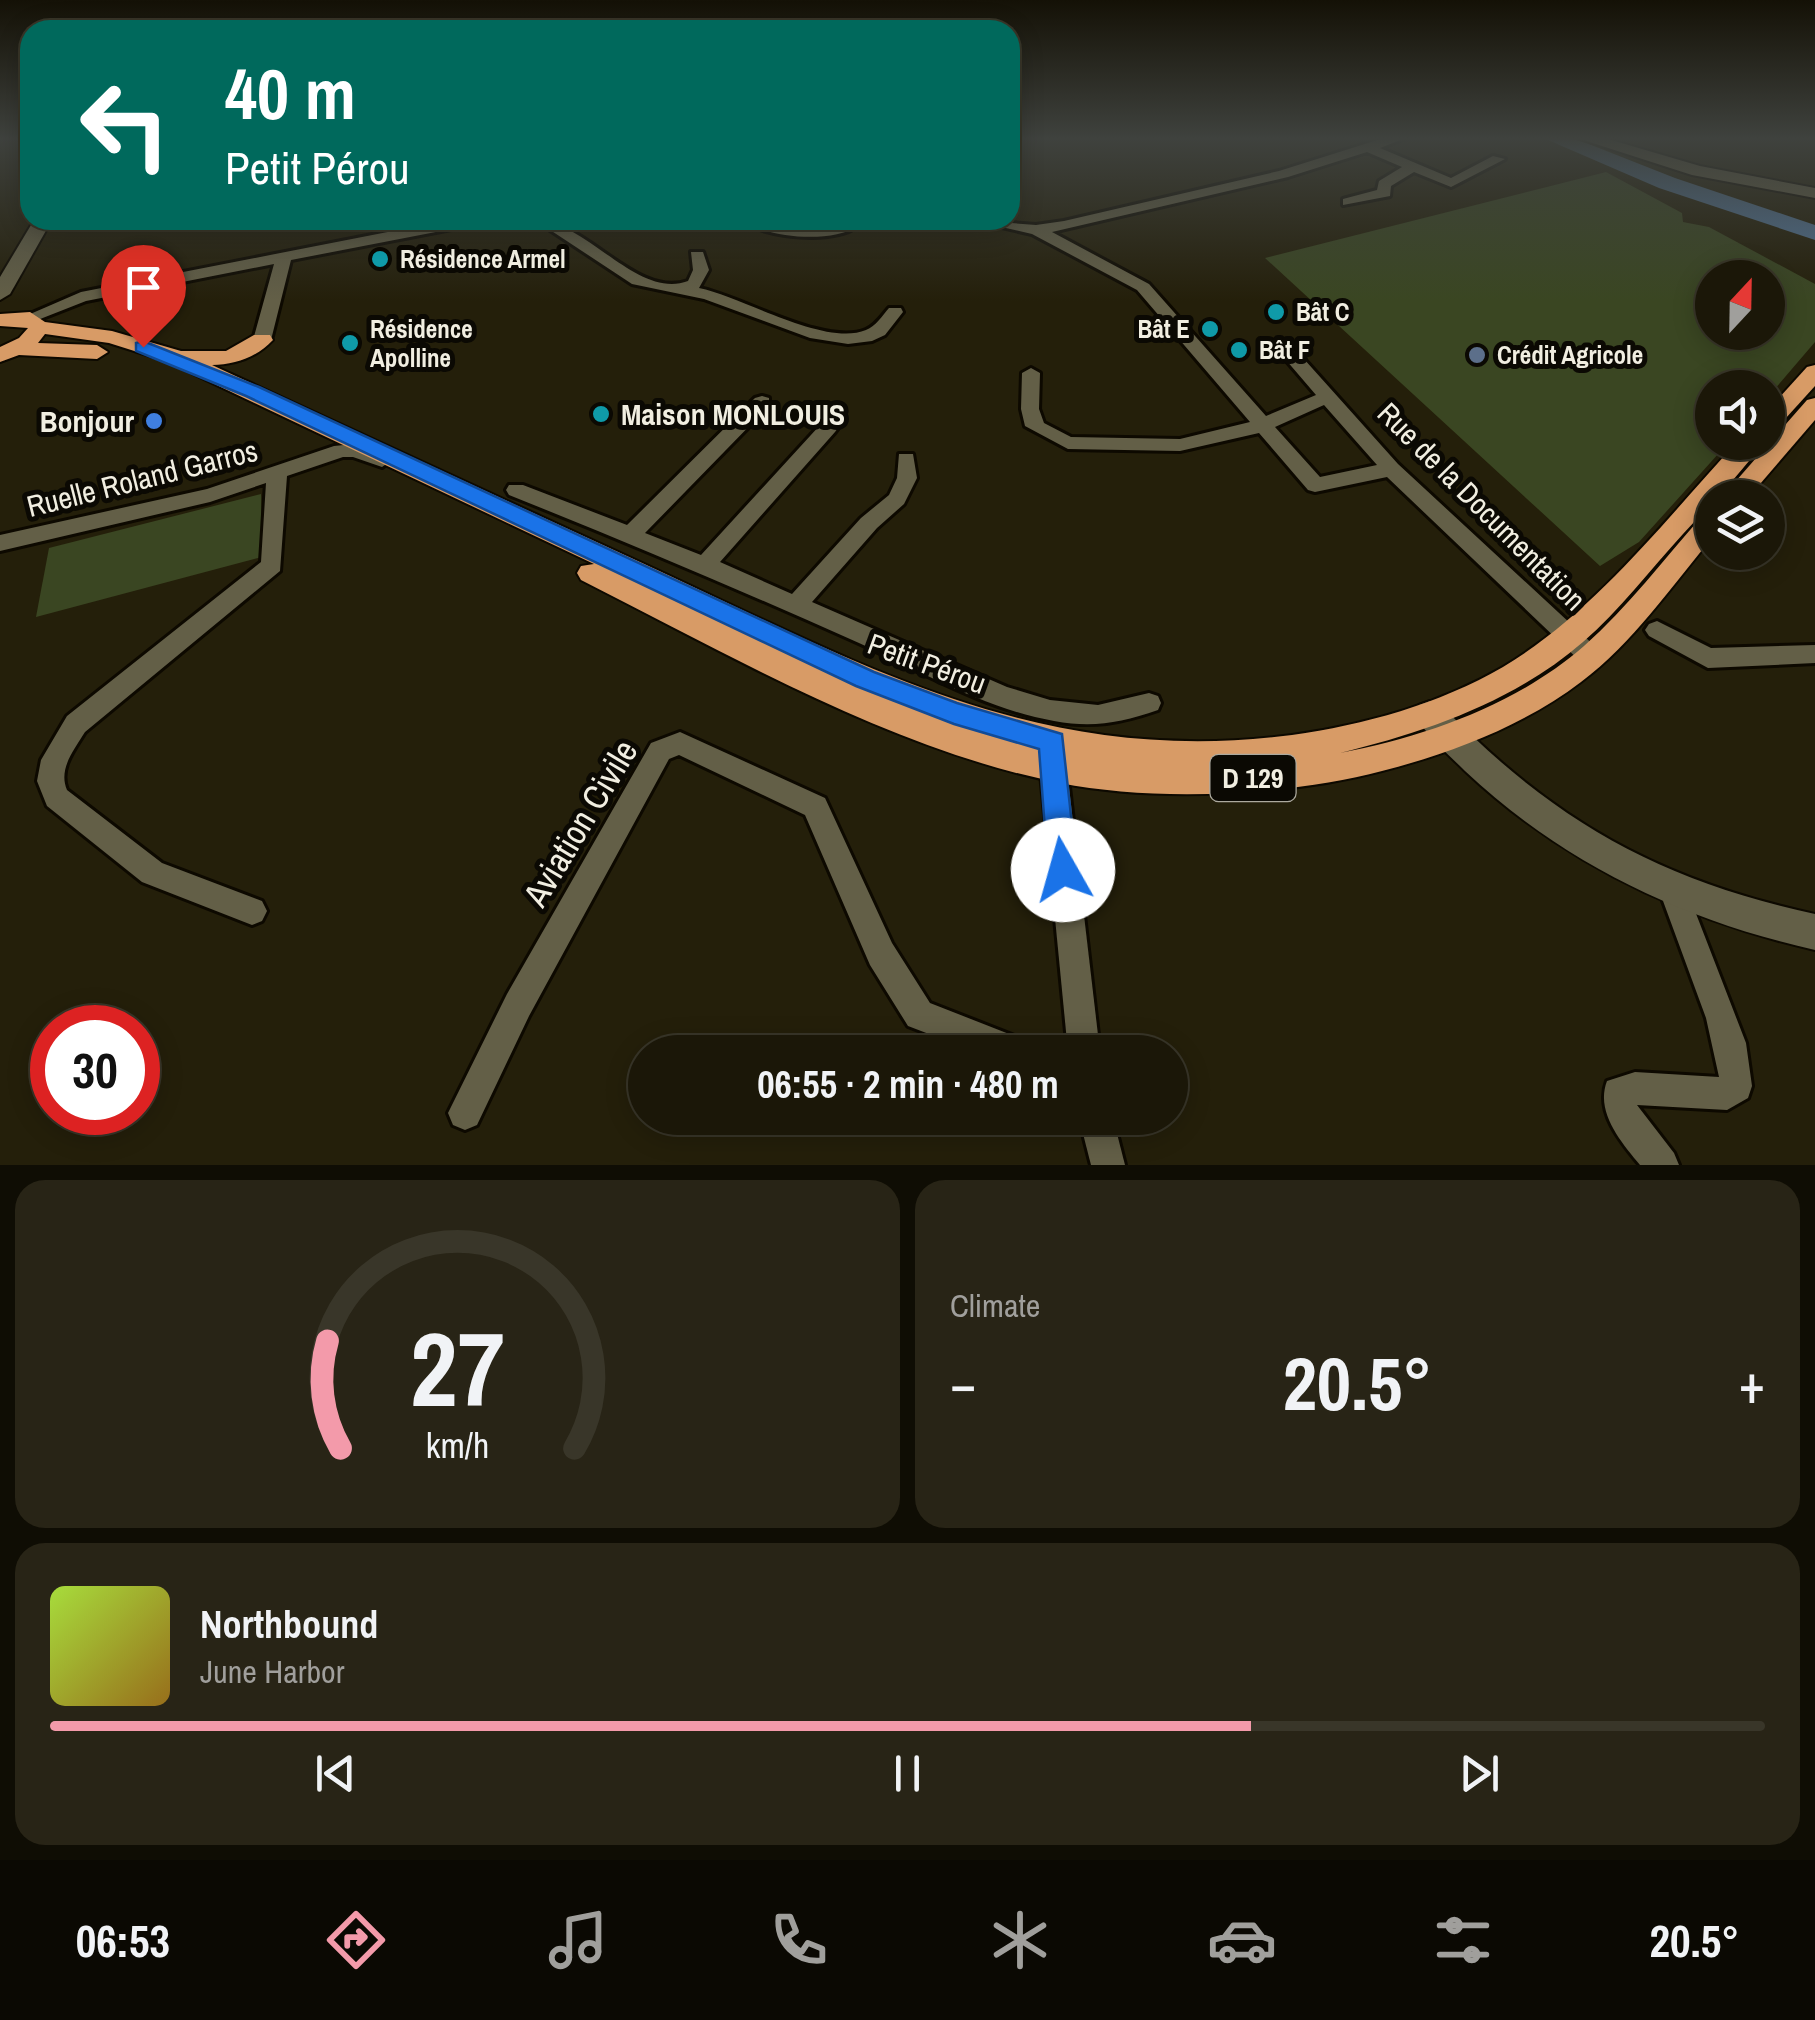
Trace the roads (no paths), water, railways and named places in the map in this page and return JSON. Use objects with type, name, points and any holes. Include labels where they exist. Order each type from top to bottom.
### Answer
[{"type":"highway","name":"Petit Pérou","points":[[22,321],[112,337],[174,356],[252,392],[349,447],[411,468],[822,686],[916,724],[1052,754],[1211,780],[1291,776],[1373,761],[1440,726],[1544,690],[1736,460]]},
{"type":"highway","name":"D 129","points":[[6,354],[34,338],[22,321]]},
{"type":"highway","points":[[112,337],[219,360],[242,353],[262,340]]},
{"type":"highway","points":[[252,392],[262,340]]},
{"type":"highway","name":"Petit Pérou","points":[[6,354],[94,352],[134,358],[172,371],[349,447],[625,579]]},
{"type":"highway","points":[[1785,405],[1815,372]]},
{"type":"highway","points":[[1749,480],[1815,405]]},
{"type":"highway","name":"Petit Pérou","points":[[1580,648],[1695,536]]},
{"type":"street","points":[[1036,230],[1209,191]]},
{"type":"street","points":[[1348,202],[1385,191]]},
{"type":"street","points":[[1020,227],[1036,230],[1143,286],[1315,485],[1391,468]]},
{"type":"street","points":[[38,230],[1,292],[6,310],[22,321],[81,296],[284,257],[387,230]]},
{"type":"street","points":[[558,230],[638,281],[708,295],[800,330],[848,339],[879,331],[895,312]]},
{"type":"street","points":[[796,230],[836,230]]},
{"type":"street","points":[[677,291],[694,284],[701,270],[697,255]]},
{"type":"street","points":[[262,340],[284,257]]},
{"type":"street","name":"Rue de la Documentation","points":[[1288,353],[1391,468],[1580,648]]},
{"type":"street","points":[[1031,372],[1030,409],[1035,426],[1068,444],[1180,445],[1261,426],[1329,396]]},
{"type":"street","points":[[629,536],[762,402]]},
{"type":"street","points":[[706,566],[828,428]]},
{"type":"street","name":"Ruelle Roland Garros","points":[[0,543],[113,519],[277,475],[349,447]]},
{"type":"street","points":[[794,607],[868,523],[897,499],[907,478],[906,459]]},
{"type":"street","points":[[252,911],[152,874],[58,798],[50,781],[54,760],[76,724],[272,564],[277,475]]},
{"type":"street","points":[[516,490],[706,566],[1001,694],[1050,710],[1111,716],[1148,703]]},
{"type":"street","points":[[625,579],[663,549]]},
{"type":"street","points":[[1657,630],[1708,658],[1815,654]]},
{"type":"street","points":[[1440,726],[1488,773],[1584,842],[1674,890],[1746,916],[1815,932]]},
{"type":"street","name":"Aviation Civile","points":[[464,1113],[518,1005],[660,750],[680,743],[815,807],[881,954],[918,1015],[971,1035]]},
{"type":"street","points":[[1052,754],[1082,1035]]},
{"type":"street","points":[[1662,1165],[1625,1116],[1618,1102],[1619,1092],[1635,1088],[1727,1094],[1736,1086],[1738,1075],[1727,1032],[1674,890]]},
{"type":"street","points":[[1100,1135],[1108,1165]]},
{"type":"waterway","points":[[1692,191],[1815,233]]},
{"type":"place","name":"Résidence Armel","points":[[380,259]]},
{"type":"place","name":"Bât C","points":[[1276,312]]},
{"type":"place","name":"Bât E","points":[[1210,329]]},
{"type":"place","name":"Résidence Apolline","points":[[350,343]]},
{"type":"place","name":"Bât F","points":[[1239,350]]},
{"type":"place","name":"Crédit Agricole","points":[[1477,355]]},
{"type":"place","name":"Maison MONLOUIS","points":[[601,414]]},
{"type":"place","name":"Bonjour","points":[[154,421]]}]
